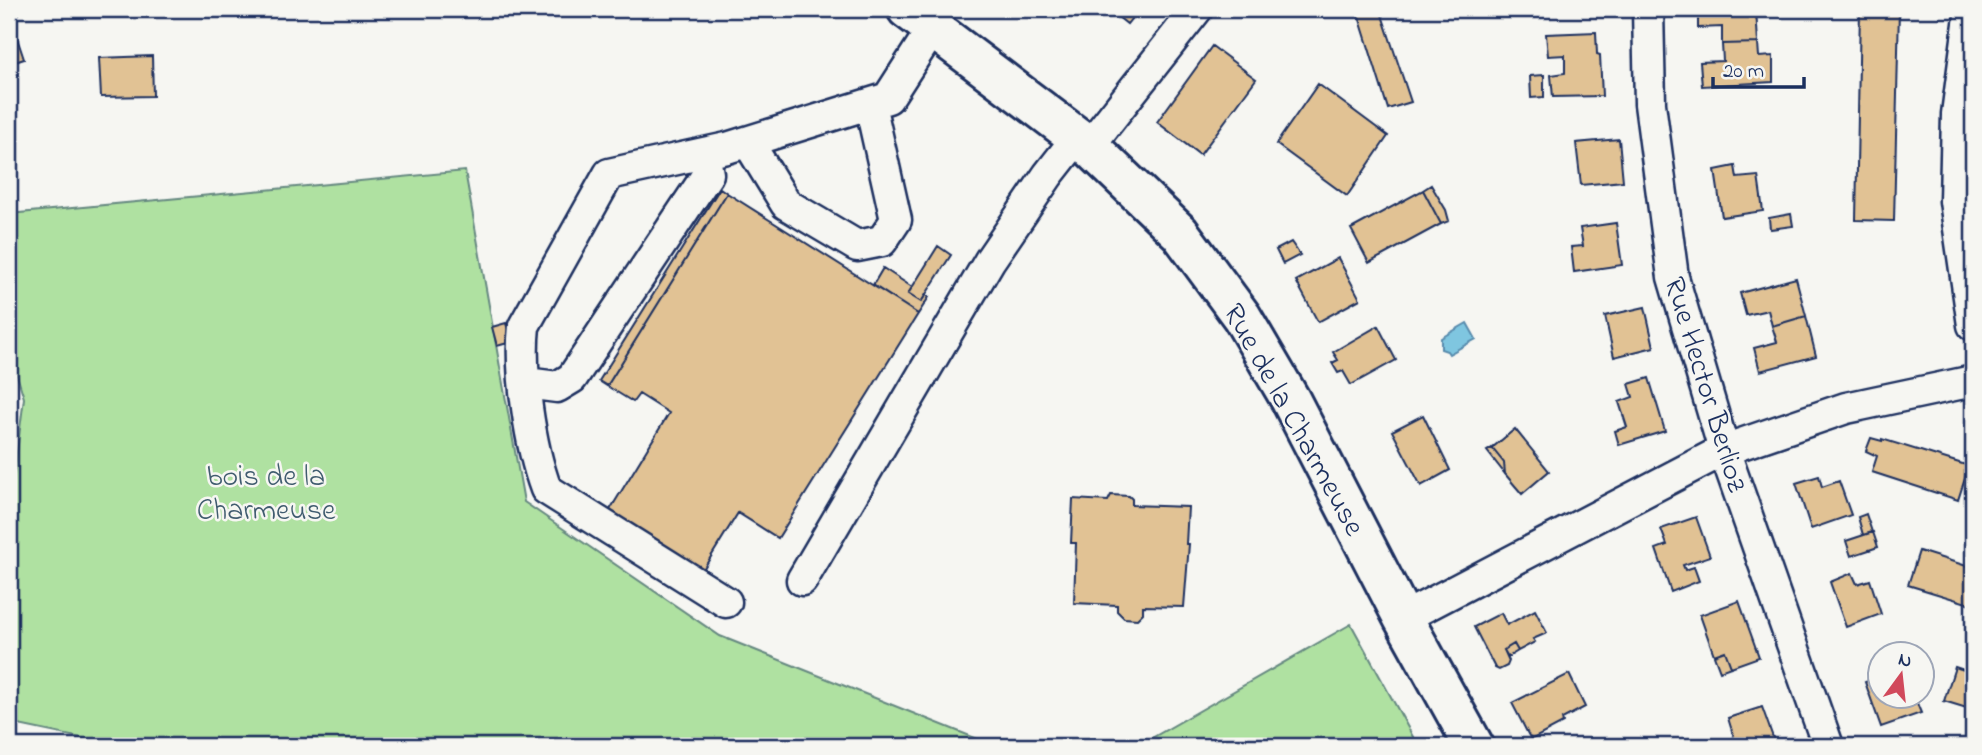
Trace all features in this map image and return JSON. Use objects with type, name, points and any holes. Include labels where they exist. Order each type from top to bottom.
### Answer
[{"type":"main road","name":"Rue de la Charmeuse","points":[[920,18],[1083,142],[1180,233],[1242,317],[1290,399],[1403,618],[1471,742]]},
{"type":"street","points":[[802,580],[990,260],[1048,175],[1083,142],[1197,9]]},
{"type":"street","name":"Rue Hector Berlioz","points":[[1648,9],[1650,104],[1673,277],[1724,450],[1829,746]]},
{"type":"street","points":[[1970,9],[1957,114],[1955,201],[1973,325]]},
{"type":"street","points":[[726,602],[546,489],[535,460],[522,350],[524,326],[609,174],[704,154],[888,98],[920,18]]},
{"type":"street","points":[[748,142],[786,204],[857,246],[882,241],[896,220],[870,104]]},
{"type":"street","points":[[526,383],[557,387],[572,378],[708,174],[704,154]]},
{"type":"street","points":[[1403,618],[1724,450],[1846,408],[1973,382]]},
{"type":"green space","name":"bois de la Charmeuse","points":[[465,171],[524,502],[720,636],[995,746],[119,746],[9,723],[9,514],[24,398],[9,349],[9,214]]},
{"type":"green space","points":[[1351,624],[1418,746],[1138,746]]},
{"type":"water","points":[[1467,323],[1476,339],[1449,354],[1441,349],[1441,338]]},
{"type":"building","points":[[9,9],[20,11],[13,26],[24,59],[9,64]]},
{"type":"building","points":[[1108,9],[1139,9],[1127,24]]},
{"type":"building","points":[[1380,9],[1411,102],[1388,109],[1357,10]]},
{"type":"building","points":[[1698,9],[1756,9],[1758,43],[1722,44],[1722,27],[1698,28]]},
{"type":"building","points":[[1860,9],[1899,9],[1894,221],[1856,220]]},
{"type":"building","points":[[1596,32],[1602,96],[1553,97],[1551,75],[1565,73],[1565,55],[1548,56],[1546,34]]},
{"type":"building","points":[[1758,43],[1759,57],[1773,56],[1773,82],[1702,86],[1700,62],[1723,61],[1722,44]]},
{"type":"building","points":[[1212,46],[1256,79],[1200,155],[1157,122]]},
{"type":"building","points":[[152,56],[153,96],[101,97],[99,58]]},
{"type":"building","points":[[1544,75],[1544,97],[1531,98],[1530,76]]},
{"type":"building","points":[[1318,84],[1388,136],[1347,196],[1276,144]]},
{"type":"building","points":[[1619,139],[1623,181],[1581,185],[1576,143]]},
{"type":"building","points":[[1735,166],[1737,178],[1758,176],[1763,211],[1722,217],[1715,170]]},
{"type":"building","points":[[1431,185],[1446,210],[1449,221],[1441,224],[1423,190]]},
{"type":"building","points":[[720,188],[727,193],[607,386],[599,381]]},
{"type":"building","points":[[1423,190],[1441,224],[1369,263],[1351,229]]},
{"type":"building","points":[[727,193],[918,314],[778,538],[738,513],[699,576],[605,518],[669,413],[639,394],[633,402],[607,386]]},
{"type":"building","points":[[1791,214],[1793,226],[1770,229],[1769,218]]},
{"type":"building","points":[[1616,223],[1622,265],[1574,272],[1571,247],[1583,246],[1580,228]]},
{"type":"building","points":[[1291,242],[1300,255],[1283,264],[1276,250]]},
{"type":"building","points":[[938,246],[951,255],[921,302],[908,294]]},
{"type":"building","points":[[1338,258],[1360,299],[1318,322],[1296,281]]},
{"type":"building","points":[[883,268],[912,287],[908,294],[921,302],[926,295],[929,297],[918,314],[873,285]]},
{"type":"building","points":[[1796,278],[1806,316],[1772,326],[1768,310],[1746,315],[1740,293]]},
{"type":"building","points":[[1645,307],[1654,347],[1614,357],[1605,316]]},
{"type":"building","points":[[1806,316],[1816,356],[1760,371],[1754,348],[1777,342],[1772,326]]},
{"type":"building","points":[[506,323],[511,342],[497,346],[492,327]]},
{"type":"building","points":[[1378,326],[1396,360],[1351,385],[1343,371],[1338,373],[1332,363],[1338,360],[1333,352]]},
{"type":"building","points":[[1649,378],[1665,431],[1619,445],[1615,431],[1627,427],[1619,402],[1633,397],[1629,384]]},
{"type":"building","points":[[1423,415],[1450,470],[1421,486],[1392,431]]},
{"type":"building","points":[[1515,429],[1549,471],[1522,494],[1505,474],[1504,463],[1492,448]]},
{"type":"building","points":[[1871,438],[1969,466],[1958,500],[1872,472],[1877,456],[1866,451]]},
{"type":"building","points":[[1492,448],[1504,463],[1505,474],[1487,451]]},
{"type":"building","points":[[1819,476],[1822,487],[1839,481],[1851,515],[1811,529],[1796,483]]},
{"type":"building","points":[[1111,495],[1129,496],[1132,505],[1188,507],[1186,544],[1189,544],[1184,607],[1143,606],[1143,613],[1137,619],[1124,618],[1117,611],[1117,605],[1074,603],[1076,543],[1071,543],[1073,499],[1108,501]]},
{"type":"building","points":[[1866,514],[1872,532],[1863,535],[1858,517]]},
{"type":"building","points":[[1696,517],[1710,556],[1683,565],[1685,570],[1694,567],[1699,581],[1671,592],[1656,549],[1667,545],[1661,529]]},
{"type":"building","points":[[1873,532],[1878,547],[1851,556],[1846,541]]},
{"type":"building","points":[[1919,551],[1973,568],[1973,605],[1908,585]]},
{"type":"building","points":[[1852,573],[1857,584],[1870,580],[1881,614],[1846,627],[1830,582]]},
{"type":"building","points":[[1739,601],[1759,657],[1731,667],[1725,651],[1714,655],[1700,615]]},
{"type":"building","points":[[1535,610],[1547,633],[1533,639],[1535,642],[1518,651],[1514,644],[1504,650],[1509,661],[1507,666],[1499,670],[1495,668],[1474,627],[1501,613],[1507,625]]},
{"type":"building","points":[[1514,644],[1518,651],[1508,657],[1504,650]]},
{"type":"building","points":[[1725,651],[1731,667],[1720,671],[1714,655]]},
{"type":"building","points":[[1955,667],[1973,673],[1973,710],[1944,701]]},
{"type":"building","points":[[1569,674],[1585,707],[1562,719],[1563,723],[1531,740],[1512,703]]},
{"type":"building","points":[[1762,707],[1776,746],[1730,746],[1736,744],[1728,718]]},
{"type":"building","points":[[1875,710],[1920,710],[1921,713],[1881,727]]}]
